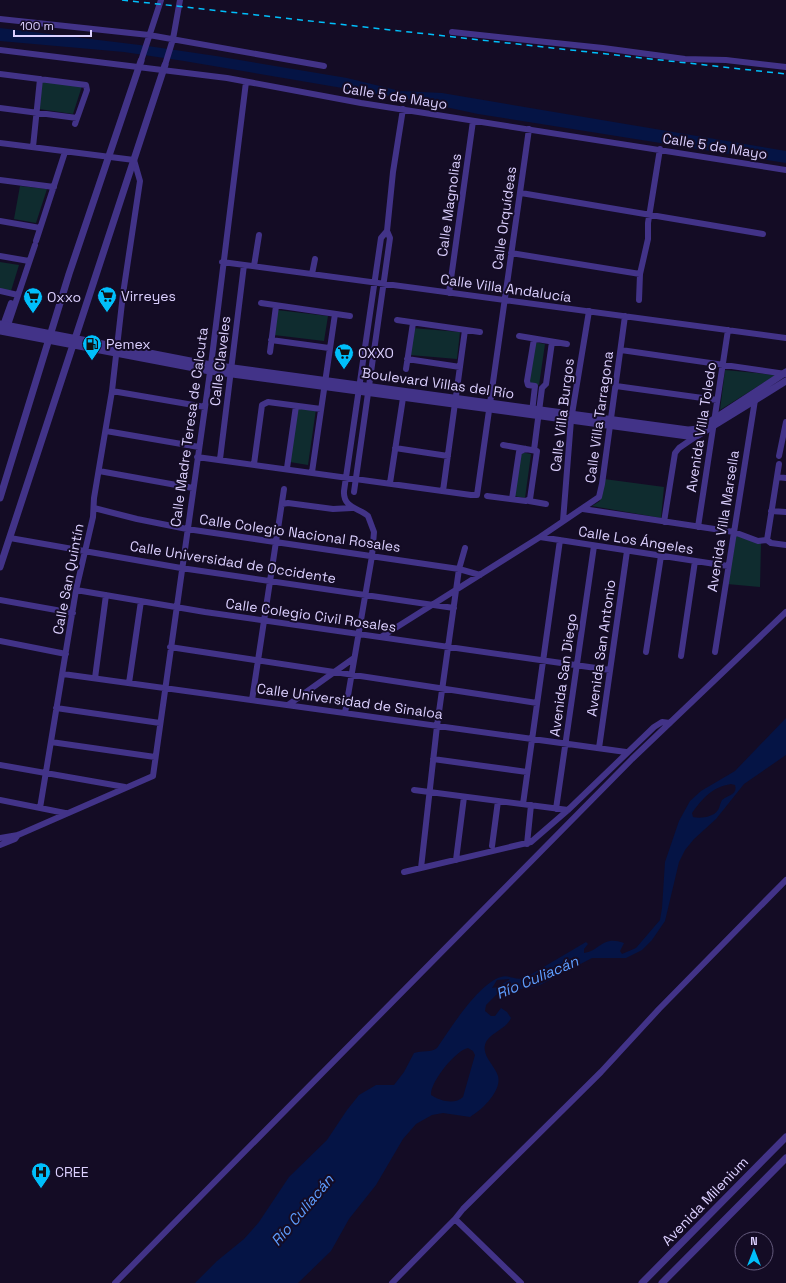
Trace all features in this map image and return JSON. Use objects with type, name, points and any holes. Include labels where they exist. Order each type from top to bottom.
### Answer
[{"type":"street","points":[[0,498],[108,156],[161,0]]},
{"type":"street","points":[[0,567],[173,41],[180,0]]},
{"type":"street","points":[[0,19],[173,41],[324,66]]},
{"type":"street","points":[[452,32],[604,48],[685,59],[726,60],[786,67]]},
{"type":"street","name":"Calle 5 de Mayo","points":[[0,50],[139,64],[473,121],[529,128],[786,170]]},
{"type":"street","points":[[0,74],[84,84],[87,86],[76,121],[36,112],[0,108]]},
{"type":"street","points":[[33,147],[40,79]]},
{"type":"street","name":"Calle Madre Teresa de Calcuta","points":[[126,787],[153,776],[164,688],[205,407],[222,262],[246,82]]},
{"type":"street","points":[[354,492],[390,238],[387,231],[393,172],[403,109]]},
{"type":"street","name":"Calle Magnolias","points":[[449,293],[473,121]]},
{"type":"street","name":"Calle Orquídeas","points":[[443,491],[471,496],[476,495],[478,492],[529,128]]},
{"type":"street","points":[[0,143],[134,160]]},
{"type":"street","points":[[639,300],[640,274],[648,239],[660,149]]},
{"type":"street","points":[[3,328],[29,261],[64,152]]},
{"type":"street","name":"Calle San Quintín","points":[[40,808],[76,590],[94,508],[112,391],[123,294],[140,181],[134,160]]},
{"type":"street","points":[[0,180],[54,187]]},
{"type":"street","points":[[520,193],[763,234]]},
{"type":"street","points":[[0,221],[40,228]]},
{"type":"street","points":[[352,508],[344,496],[346,477],[381,238],[387,231]]},
{"type":"street","points":[[254,266],[259,235]]},
{"type":"street","points":[[511,253],[640,274]]},
{"type":"street","points":[[0,256],[29,261]]},
{"type":"street","points":[[312,274],[315,259]]},
{"type":"street","name":"Calle Villa Andalucía","points":[[222,262],[786,338]]},
{"type":"street","name":"Calle Claveles","points":[[220,459],[244,265]]},
{"type":"street","points":[[0,291],[16,294]]},
{"type":"street","points":[[261,303],[350,316]]},
{"type":"street","points":[[270,352],[276,306]]},
{"type":"street","name":"Calle Villa Burgos","points":[[563,521],[571,418],[589,311]]},
{"type":"street","points":[[312,472],[335,314]]},
{"type":"street","name":"Calle Villa Tarragona","points":[[381,637],[540,537],[583,509],[600,495],[625,316]]},
{"type":"street","points":[[397,320],[480,332]]},
{"type":"street","points":[[406,369],[413,322]]},
{"type":"street","name":"Boulevard Villas del Río","points":[[3,328],[210,368],[571,418],[694,431],[714,421],[753,397],[786,373]]},
{"type":"street","points":[[198,456],[443,491],[465,330]]},
{"type":"street","name":"Avenida Villa Toledo","points":[[698,527],[728,330]]},
{"type":"street","points":[[519,336],[567,344]]},
{"type":"street","points":[[534,339],[527,383],[535,386],[534,450]]},
{"type":"street","points":[[271,340],[329,348]]},
{"type":"street","points":[[535,413],[542,388],[546,384],[552,342]]},
{"type":"street","points":[[621,350],[786,373]]},
{"type":"street","points":[[407,359],[460,366]]},
{"type":"street","name":"Boulevard Villas del Río","points":[[753,397],[786,381]]},
{"type":"street","points":[[616,386],[717,400]]},
{"type":"street","name":"Boulevard Villas del Río","points":[[368,389],[403,398],[456,402]]},
{"type":"street","points":[[112,391],[205,407]]},
{"type":"street","name":"Avenida Villa Marsella","points":[[715,652],[753,397]]},
{"type":"street","points":[[390,483],[403,398]]},
{"type":"street","points":[[254,464],[262,405],[268,402],[321,409]]},
{"type":"street","points":[[287,468],[296,406]]},
{"type":"street","name":"Boulevard Villas del Río","points":[[611,423],[695,437],[714,421]]},
{"type":"street","points":[[779,456],[784,444],[786,422]]},
{"type":"street","points":[[106,431],[199,447]]},
{"type":"street","points":[[664,522],[675,453],[679,448],[695,437]]},
{"type":"street","points":[[503,445],[537,451],[538,454],[530,499]]},
{"type":"street","points":[[396,448],[448,456]]},
{"type":"street","points":[[512,500],[519,452],[525,449]]},
{"type":"street","points":[[767,540],[778,464]]},
{"type":"street","points":[[99,471],[193,488]]},
{"type":"street","points":[[777,477],[786,478]]},
{"type":"street","points":[[252,700],[284,489]]},
{"type":"street","points":[[487,496],[512,500],[530,499],[546,504]]},
{"type":"street","points":[[282,504],[288,503],[333,509],[352,508],[365,514],[372,523],[374,532],[372,556],[345,713]]},
{"type":"street","name":"Calle Colegio Nacional Rosales","points":[[94,508],[137,519],[187,529],[459,569],[480,575]]},
{"type":"street","points":[[583,509],[734,532],[758,541],[767,540],[786,545]]},
{"type":"street","points":[[771,510],[786,512]]},
{"type":"street","name":"Calle Los Ángeles","points":[[540,537],[728,566]]},
{"type":"street","name":"Calle Universidad de Occidente","points":[[10,538],[86,550],[181,568],[454,608]]},
{"type":"street","points":[[523,804],[560,540]]},
{"type":"street","name":"Avenida San Diego","points":[[556,809],[594,546]]},
{"type":"street","points":[[421,868],[442,688],[459,569],[465,548]]},
{"type":"street","name":"Avenida San Antonio","points":[[599,748],[627,551]]},
{"type":"street","points":[[646,652],[661,556]]},
{"type":"street","points":[[681,656],[695,561]]},
{"type":"street","name":"Calle Colegio Civil Rosales","points":[[76,590],[176,607],[610,670]]},
{"type":"street","points":[[94,678],[106,595]]},
{"type":"street","points":[[0,600],[72,614]]},
{"type":"street","points":[[129,683],[141,601]]},
{"type":"street","points":[[115,1283],[577,814],[786,612]]},
{"type":"street","points":[[0,641],[66,654]]},
{"type":"street","points":[[170,647],[537,703]]},
{"type":"street","points":[[288,704],[354,658]]},
{"type":"street","name":"Calle Universidad de Sinaloa","points":[[63,674],[626,752]]},
{"type":"street","points":[[56,708],[160,723]]},
{"type":"street","points":[[404,872],[527,844],[537,838],[568,810],[626,752],[656,725],[662,722],[670,723]]},
{"type":"street","points":[[51,742],[155,756]]},
{"type":"street","points":[[433,759],[527,772]]},
{"type":"street","points":[[0,765],[126,787]]},
{"type":"street","points":[[0,845],[66,813],[126,787]]},
{"type":"street","points":[[414,790],[568,810]]},
{"type":"street","points":[[456,860],[464,797]]},
{"type":"street","points":[[0,800],[66,813]]},
{"type":"street","points":[[492,846],[498,801]]},
{"type":"street","points":[[527,844],[531,805]]},
{"type":"street","points":[[2,836],[17,837]]},
{"type":"street","points":[[392,1283],[455,1219],[462,1209],[601,1072],[659,1009],[786,880]]},
{"type":"street","name":"Avenida Milenium","points":[[642,1283],[786,1137]]},
{"type":"street","name":"Avenida Milenium","points":[[662,1283],[786,1158]]},
{"type":"street","points":[[455,1219],[521,1283]]},
{"type":"green space","points":[[42,81],[82,86],[73,114],[39,109]]},
{"type":"green space","points":[[20,186],[47,189],[36,223],[14,219]]},
{"type":"green space","points":[[0,262],[19,265],[11,291],[0,289]]},
{"type":"green space","points":[[277,310],[328,316],[324,341],[274,335]]},
{"type":"green space","points":[[412,328],[460,332],[457,359],[410,355]]},
{"type":"green space","points":[[533,342],[545,344],[539,385],[527,383]]},
{"type":"green space","points":[[725,370],[776,375],[720,410]]},
{"type":"green space","points":[[298,407],[316,409],[308,465],[290,462]]},
{"type":"green space","points":[[520,452],[531,454],[525,498],[514,496]]},
{"type":"green space","points":[[604,479],[664,487],[661,518],[592,506],[600,501]]},
{"type":"green space","points":[[735,534],[761,543],[760,587],[727,584]]},
{"type":"water","points":[[0,28],[216,56],[347,78],[400,91],[442,93],[786,151],[786,163],[478,114],[413,100],[184,61],[124,52],[0,41]]},
{"type":"water","name":"Río Culiacán","points":[[786,718],[786,755],[744,784],[716,819],[694,839],[685,850],[679,862],[665,921],[652,940],[642,950],[626,958],[592,958],[540,985],[503,991],[497,994],[486,1005],[485,1011],[491,1016],[495,1016],[501,1008],[507,1012],[511,1018],[505,1026],[490,1037],[485,1045],[485,1053],[498,1076],[498,1082],[494,1094],[480,1110],[470,1117],[443,1113],[432,1115],[416,1124],[403,1139],[376,1185],[349,1219],[331,1251],[298,1283],[195,1283],[217,1261],[244,1239],[259,1222],[289,1177],[327,1140],[359,1095],[376,1085],[394,1085],[404,1072],[414,1053],[435,1050],[475,997],[492,981],[504,976],[518,979],[525,978],[586,942],[588,944],[584,949],[584,953],[611,941],[624,943],[620,951],[622,954],[636,948],[660,920],[665,862],[679,821],[690,801],[701,791],[735,771]],"holes":[[[724,785],[735,785],[736,788],[734,793],[722,800],[719,809],[716,812],[707,817],[693,817],[692,813],[708,794]],[[510,979],[498,987],[492,988],[497,980]],[[468,1048],[473,1051],[475,1055],[463,1097],[456,1101],[447,1101],[431,1095],[432,1089],[439,1075],[451,1060],[463,1050]]]},
{"type":"railway","points":[[122,0],[786,74]]},
{"type":"place","name":"Virreyes","points":[[107,313]]},
{"type":"place","name":"Oxxo","points":[[33,314]]},
{"type":"place","name":"Pemex","points":[[92,361]]},
{"type":"place","name":"OXXO","points":[[344,370]]},
{"type":"place","name":"CREE","points":[[41,1189]]}]
